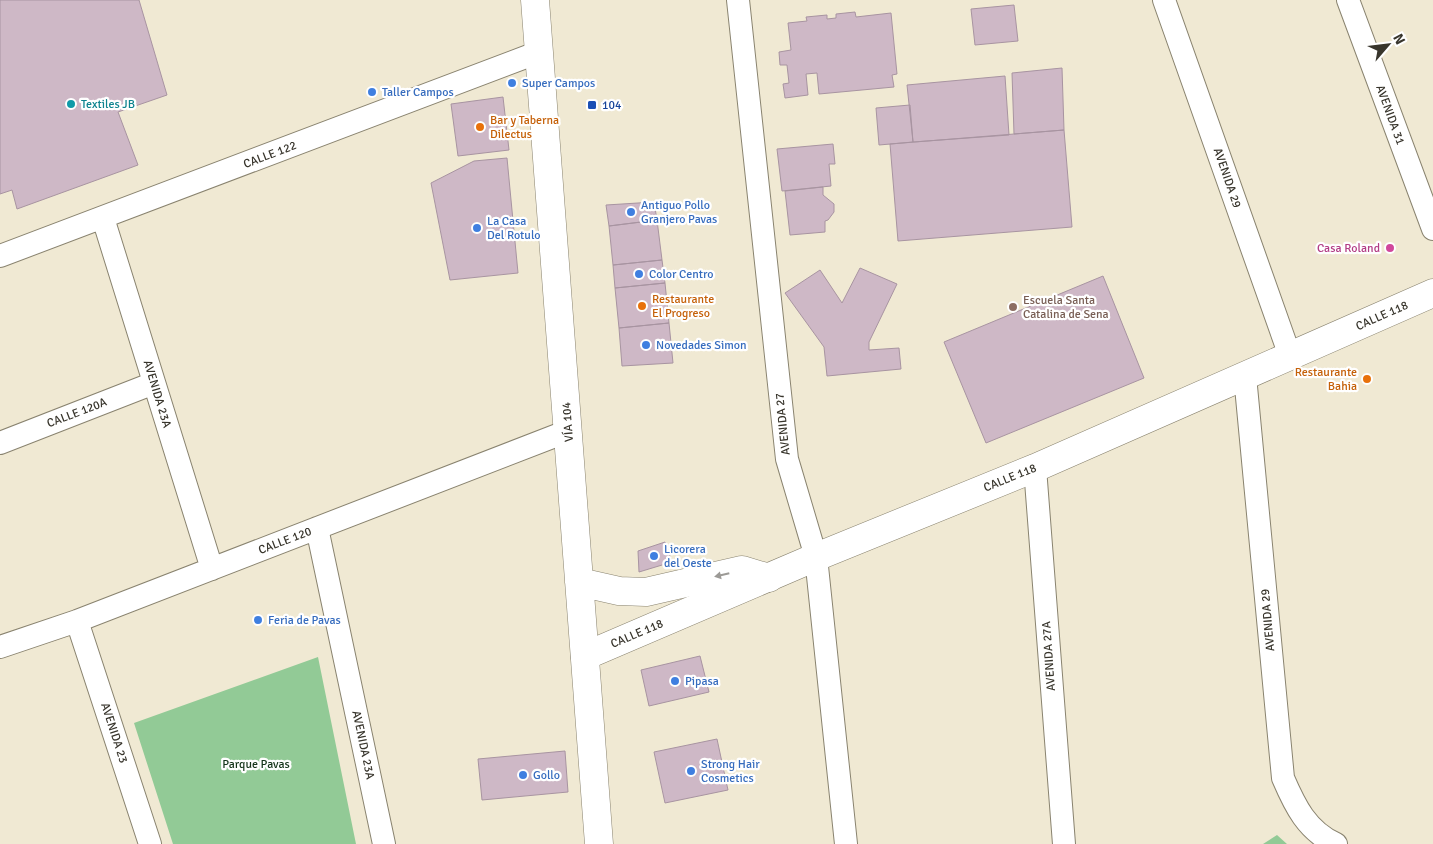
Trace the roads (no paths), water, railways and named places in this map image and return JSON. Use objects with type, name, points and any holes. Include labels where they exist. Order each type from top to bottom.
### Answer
[{"type":"main road","name":"VÍA 104","points":[[536,0],[600,844]]},
{"type":"main road","name":"CALLE 118","points":[[585,656],[816,557],[1035,468],[1433,293]]},
{"type":"main road","points":[[580,582],[619,591],[646,592],[742,570],[769,578]]},
{"type":"street","name":"AVENIDA 27","points":[[738,0],[787,458],[816,557],[846,844]]},
{"type":"street","name":"AVENIDA 29","points":[[1164,0],[1290,356]]},
{"type":"street","name":"AVENIDA 31","points":[[1348,0],[1433,229]]},
{"type":"street","name":"CALLE 122","points":[[0,256],[539,52]]},
{"type":"street","name":"AVENIDA 23A","points":[[103,218],[212,569]]},
{"type":"street","name":"AVENIDA 29","points":[[1245,376],[1283,778],[1298,812],[1322,838],[1336,844]]},
{"type":"street","name":"CALLE 120A","points":[[0,443],[154,383]]},
{"type":"street","name":"CALLE 120","points":[[0,647],[77,621],[568,431]]},
{"type":"street","name":"AVENIDA 27A","points":[[1035,468],[1064,844]]},
{"type":"street","name":"AVENIDA 23A","points":[[317,528],[384,844]]},
{"type":"street","name":"AVENIDA 23","points":[[77,621],[150,844]]},
{"type":"place","name":"Super Campos","points":[[512,83]]},
{"type":"place","name":"Taller Campos","points":[[372,92]]},
{"type":"place","name":"Textiles JB","points":[[71,104]]},
{"type":"place","name":"104","points":[[592,105]]},
{"type":"place","name":"Bar y Taberna Dilectus","points":[[480,127]]},
{"type":"place","name":"Antiguo Pollo Granjero Pavas","points":[[631,212]]},
{"type":"place","name":"La Casa Del Rotulo","points":[[477,228]]},
{"type":"place","name":"Casa Roland","points":[[1390,248]]},
{"type":"place","name":"Color Centro","points":[[639,274]]},
{"type":"place","name":"Restaurante El Progreso","points":[[642,306]]},
{"type":"place","name":"Escuela Santa Catalina de Sena","points":[[1013,307]]},
{"type":"place","name":"Novedades Simon","points":[[646,345]]},
{"type":"place","name":"Restaurante Bahia","points":[[1367,379]]},
{"type":"place","name":"Licorera del Oeste","points":[[654,556]]},
{"type":"place","name":"Feria de Pavas","points":[[258,620]]},
{"type":"place","name":"Pipasa","points":[[675,681]]},
{"type":"place","name":"Strong Hair Cosmetics","points":[[691,771]]},
{"type":"place","name":"Gollo","points":[[523,775]]},
{"type":"park label","name":"Parque Pavas","points":[[256,764]]}]
